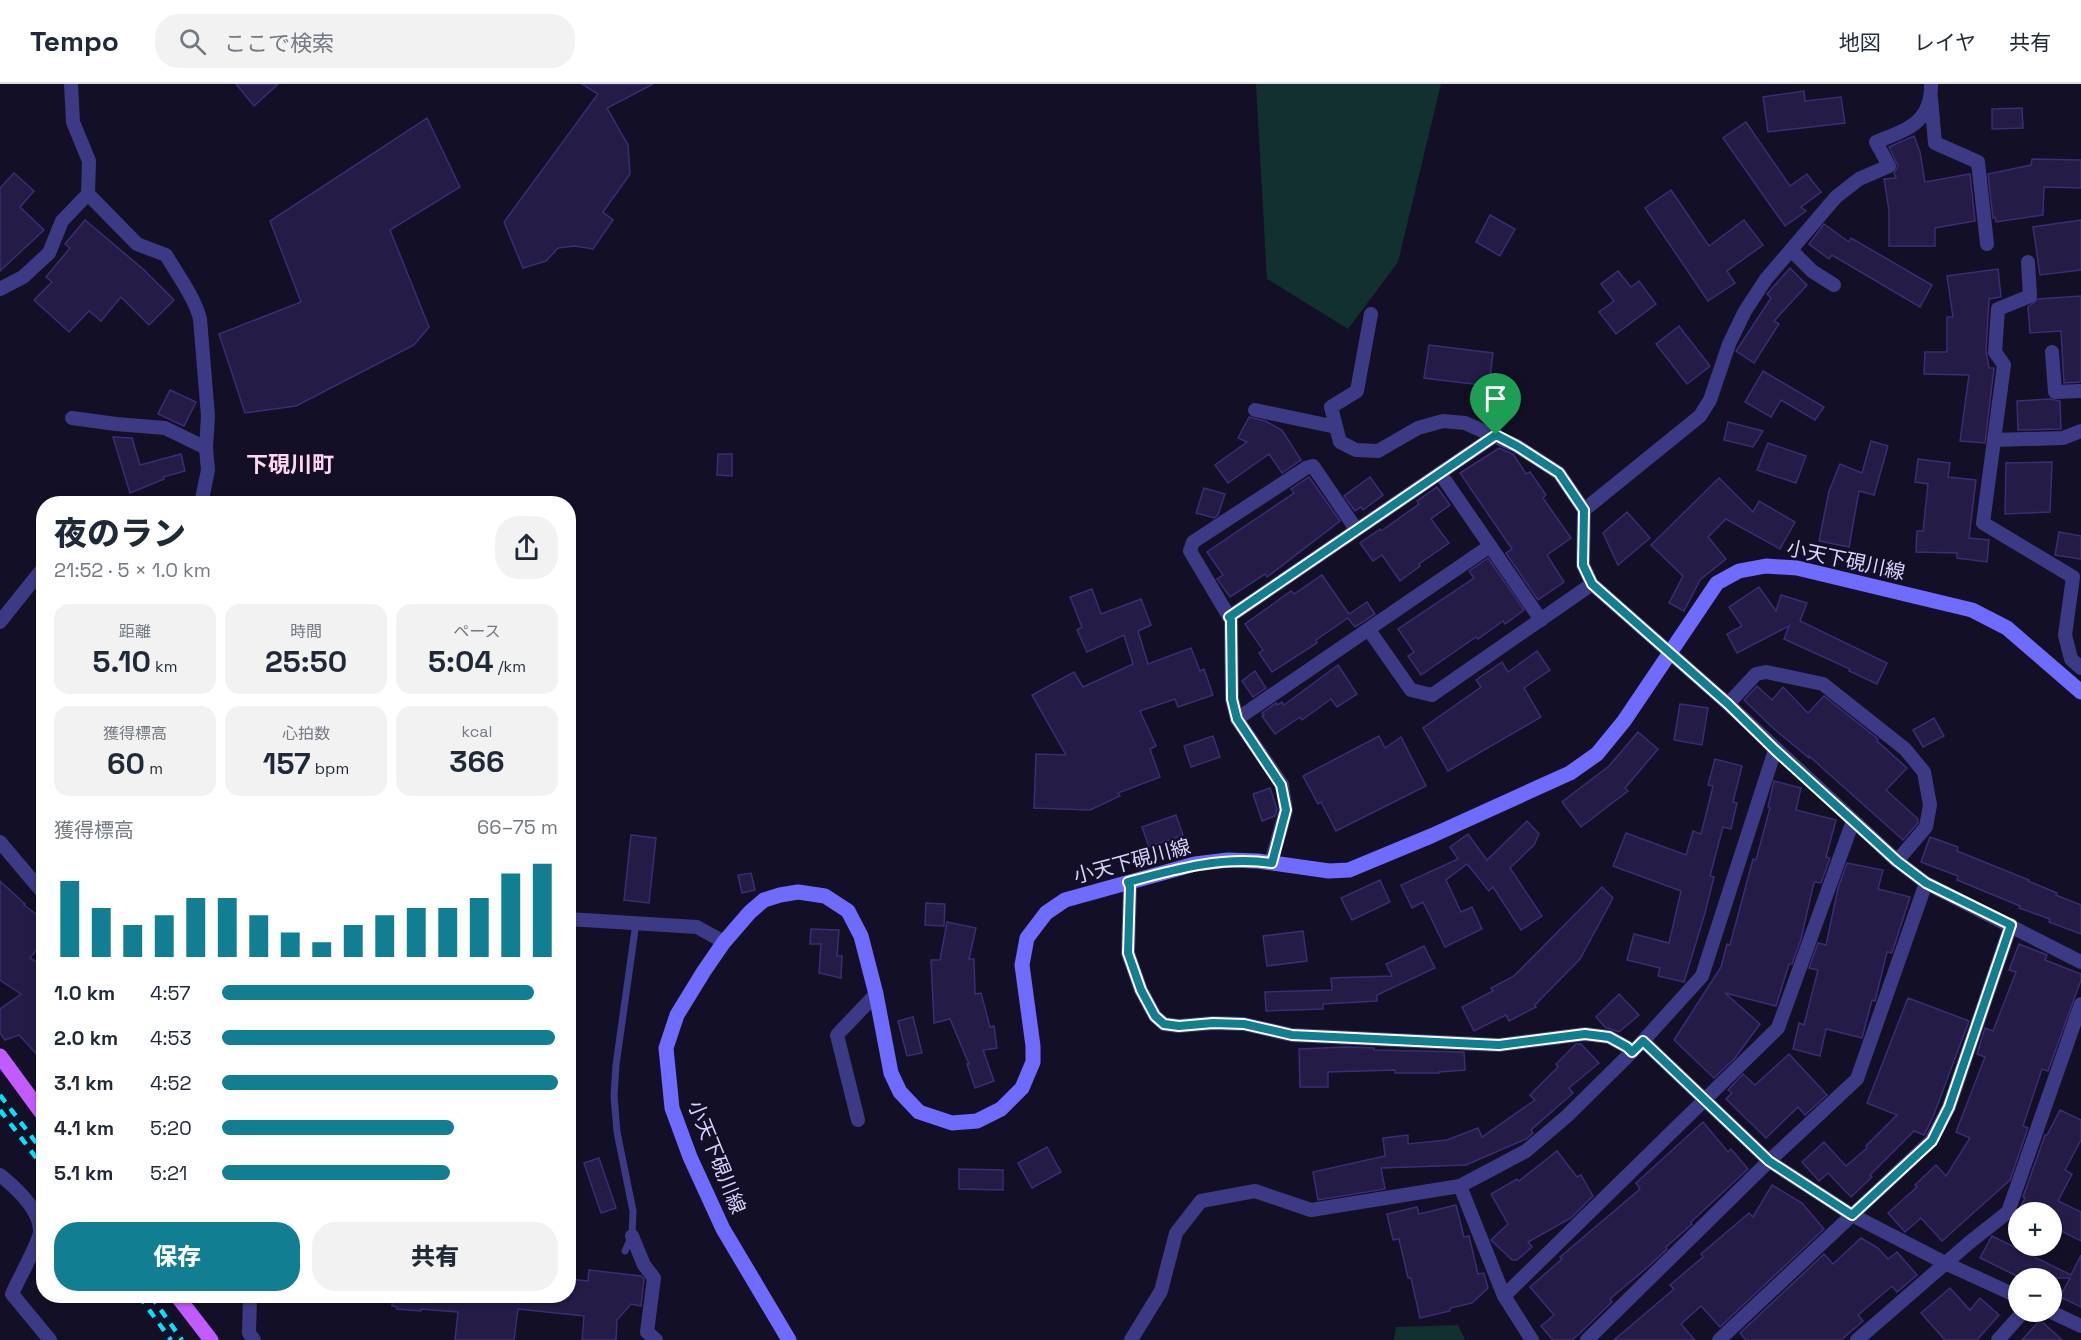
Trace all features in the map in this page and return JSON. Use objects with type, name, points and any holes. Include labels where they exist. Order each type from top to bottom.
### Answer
[{"type":"main road","name":"小天下硯川線","points":[[789,1340],[723,1229],[690,1156],[672,1108],[666,1048],[677,1014],[724,942],[750,912],[764,900],[798,892],[825,896],[848,911],[861,936],[876,994],[891,1073],[900,1092],[919,1112],[952,1123],[977,1121],[1001,1109],[1023,1088],[1032,1062],[1033,1046],[1022,966],[1027,938],[1046,913],[1065,900],[1195,864],[1228,860],[1329,871],[1349,870],[1431,836],[1570,773],[1598,754],[1624,721],[1717,583],[1739,571],[1766,567],[1797,568],[1972,610],[2007,628],[2081,692]]},
{"type":"main road","points":[[0,1056],[36,1105]]},
{"type":"main road","points":[[182,1303],[211,1340]]},
{"type":"street","points":[[0,289],[23,276],[49,253],[62,221],[88,194],[89,161],[73,122],[71,84]]},
{"type":"street","points":[[1931,91],[1935,142],[1978,162],[1987,244]]},
{"type":"street","points":[[1584,510],[1700,416],[1710,400],[1729,344],[1745,311],[1766,279],[1836,197],[1859,179],[1889,166],[1876,142],[1911,129],[1917,122],[1931,91]]},
{"type":"street","points":[[88,194],[137,244],[166,255],[184,288],[197,304],[201,319],[208,416],[206,448],[208,470],[203,496]]},
{"type":"street","points":[[1791,250],[1812,272],[1834,285]]},
{"type":"street","points":[[2028,262],[2030,296],[1998,309],[1995,352],[2004,365],[1983,523],[2073,577],[2065,635],[2071,659],[2081,668]]},
{"type":"street","points":[[1371,314],[1357,391],[1331,407],[1340,442],[1356,450],[1378,451],[1418,428],[1443,421],[1465,423],[1517,446],[1559,473],[1584,510],[1583,565],[1592,584],[1728,704],[1897,861],[1926,883],[2081,962]]},
{"type":"street","points":[[2052,352],[2055,392],[2081,391]]},
{"type":"street","points":[[1255,410],[1336,427]]},
{"type":"street","points":[[72,418],[165,428],[206,448]]},
{"type":"street","points":[[1994,440],[2063,438],[2081,431]]},
{"type":"street","points":[[1229,617],[1496,435]]},
{"type":"street","points":[[1272,863],[1286,810],[1281,785],[1237,719],[1232,699],[1231,620],[1190,551],[1192,542],[1306,468],[1313,466],[1356,529]]},
{"type":"street","points":[[1440,474],[1541,620]]},
{"type":"street","points":[[1237,719],[1490,546]]},
{"type":"street","points":[[0,622],[36,577]]},
{"type":"street","points":[[1369,630],[1411,690],[1432,694],[1592,584]]},
{"type":"street","points":[[1728,704],[1756,674],[1766,672],[1823,684],[1905,749],[1924,772],[1930,805],[1926,827],[1897,861]]},
{"type":"street","points":[[1131,1340],[1161,1291],[1176,1233],[1201,1201],[1255,1191],[1311,1210],[1460,1186],[1526,1151],[1567,1116],[1643,1041],[1702,976],[1775,750]]},
{"type":"street","points":[[1504,1296],[1778,1029],[1853,821]]},
{"type":"street","points":[[0,842],[36,885]]},
{"type":"street","points":[[1128,882],[1130,887],[1128,953],[1141,990],[1155,1016],[1164,1024],[1179,1026],[1213,1023],[1244,1024],[1292,1035],[1499,1045],[1585,1034],[1609,1037],[1632,1052]]},
{"type":"street","points":[[1587,1340],[1769,1161],[1857,1079],[1926,883]]},
{"type":"street","points":[[576,919],[698,927],[724,942]]},
{"type":"street","points":[[1719,1340],[1932,1141],[1949,1107],[2011,925]]},
{"type":"street","points":[[858,1120],[837,1035],[876,994]]},
{"type":"street","points":[[1857,1340],[1945,1263],[2008,1212],[2081,1004]]},
{"type":"street","points":[[1643,1041],[1769,1161],[1852,1215],[1945,1263],[2008,1292]]},
{"type":"street","points":[[0,1175],[19,1190],[36,1217]]},
{"type":"street","points":[[1460,1186],[1504,1296],[1532,1340]]},
{"type":"street","points":[[632,1236],[644,1265],[654,1278],[647,1332],[656,1340]]},
{"type":"street","points":[[36,1241],[12,1294],[50,1340]]},
{"type":"street","points":[[250,1303],[249,1333],[254,1340]]},
{"type":"street","points":[[2062,1317],[2081,1326]]},
{"type":"street","points":[[1998,1340],[2014,1322]]},
{"type":"lane","points":[[625,1251],[632,1236],[633,1211],[617,1132],[614,1096],[616,1065],[636,923]]},
{"type":"green space","points":[[1256,84],[1441,84],[1398,262],[1348,329],[1267,279]]},
{"type":"green space","points":[[1458,1325],[1465,1340],[1394,1340],[1396,1327]]},
{"type":"building","points":[[236,84],[278,84],[254,106]]},
{"type":"building","points":[[582,84],[653,84],[607,108],[628,145],[630,174],[603,212],[613,220],[593,249],[575,246],[558,248],[546,261],[523,268],[504,222],[598,94]]},
{"type":"building","points":[[1804,91],[1805,101],[1841,97],[1845,123],[1768,132],[1763,97]]},
{"type":"building","points":[[2022,108],[2023,128],[1992,129],[1992,109]]},
{"type":"building","points":[[427,118],[460,187],[390,230],[429,327],[414,345],[296,406],[245,413],[219,334],[301,302],[270,221]]},
{"type":"building","points":[[1746,122],[1790,186],[1807,174],[1821,192],[1801,207],[1806,211],[1785,226],[1723,138]]},
{"type":"building","points":[[1914,136],[1920,152],[1925,182],[1970,174],[1975,221],[1935,228],[1935,246],[1889,246],[1889,211],[1884,179],[1896,178],[1894,173],[1898,166],[1889,147]]},
{"type":"building","points":[[2032,159],[2081,160],[2081,188],[2044,187],[2043,215],[1996,222],[1995,217],[1993,218],[1988,174],[2031,165]]},
{"type":"building","points":[[14,173],[34,191],[20,207],[44,230],[0,271],[0,188]]},
{"type":"building","points":[[1671,190],[1709,246],[1744,220],[1763,245],[1727,271],[1735,283],[1708,301],[1645,208]]},
{"type":"building","points":[[1490,215],[1515,229],[1500,256],[1476,242]]},
{"type":"building","points":[[85,220],[143,269],[174,300],[149,325],[121,297],[101,321],[89,311],[69,332],[34,300],[52,282],[46,277],[70,248],[65,244]]},
{"type":"building","points":[[2081,220],[2081,270],[2040,275],[2033,227]]},
{"type":"building","points":[[1824,224],[1849,242],[1851,238],[1932,285],[1920,307],[1832,255],[1829,259],[1809,244]]},
{"type":"building","points":[[1790,268],[1807,285],[1774,321],[1779,324],[1754,363],[1736,351],[1771,298],[1767,294]]},
{"type":"building","points":[[1998,269],[2001,297],[1989,299],[1986,351],[1989,368],[1994,368],[1985,443],[1960,441],[1969,375],[1924,374],[1925,352],[1947,352],[1947,317],[1953,317],[1947,276]]},
{"type":"building","points":[[1618,271],[1631,287],[1639,281],[1656,304],[1616,334],[1599,312],[1614,301],[1601,284]]},
{"type":"building","points":[[2081,296],[2081,382],[2064,383],[2061,331],[2030,333],[2028,307],[2038,299]]},
{"type":"building","points":[[1679,326],[1710,366],[1687,384],[1656,344]]},
{"type":"building","points":[[1429,345],[1493,353],[1489,386],[1424,378]]},
{"type":"building","points":[[1763,371],[1824,407],[1815,420],[1781,400],[1771,417],[1745,402]]},
{"type":"building","points":[[170,390],[196,402],[184,426],[158,414]]},
{"type":"building","points":[[2050,399],[2060,401],[2061,429],[2018,430],[2017,401]]},
{"type":"building","points":[[1249,417],[1265,421],[1282,430],[1301,460],[1282,473],[1269,454],[1228,483],[1215,465],[1247,442],[1238,438]]},
{"type":"building","points":[[1728,422],[1763,431],[1753,447],[1724,440]]},
{"type":"building","points":[[113,437],[132,438],[140,465],[181,454],[185,471],[163,477],[164,479],[130,493]]},
{"type":"building","points":[[1871,441],[1888,446],[1874,495],[1859,491],[1849,547],[1819,541],[1829,491],[1840,464],[1862,473]]},
{"type":"building","points":[[1768,443],[1806,456],[1796,483],[1757,470]]},
{"type":"building","points":[[1499,448],[1513,454],[1526,474],[1530,472],[1546,495],[1543,498],[1571,538],[1547,555],[1564,582],[1538,600],[1506,553],[1512,549],[1460,473]]},
{"type":"building","points":[[718,454],[732,454],[732,476],[717,475]]},
{"type":"building","points":[[1918,459],[1950,463],[1948,477],[1976,480],[1969,538],[1989,540],[1987,562],[1957,558],[1957,553],[1916,552],[1917,531],[1923,531],[1928,484],[1915,482]]},
{"type":"building","points":[[2052,462],[2050,512],[2005,514],[2006,463]]},
{"type":"building","points":[[1309,477],[1340,521],[1267,577],[1265,574],[1230,597],[1217,579],[1223,575],[1207,552],[1294,493],[1291,489]]},
{"type":"building","points":[[1370,477],[1383,495],[1363,510],[1361,507],[1355,511],[1344,496]]},
{"type":"building","points":[[1719,478],[1753,512],[1759,501],[1795,522],[1780,549],[1726,519],[1708,537],[1726,559],[1700,580],[1684,611],[1669,603],[1683,576],[1651,545]]},
{"type":"building","points":[[1437,487],[1450,505],[1431,519],[1449,543],[1400,581],[1382,555],[1373,561],[1360,543],[1419,504],[1417,501]]},
{"type":"building","points":[[1204,488],[1225,494],[1218,515],[1214,518],[1196,513]]},
{"type":"building","points":[[1627,512],[1650,538],[1618,565],[1603,533]]},
{"type":"building","points":[[2059,532],[2081,536],[2081,559],[2055,555]]},
{"type":"building","points":[[1488,558],[1524,610],[1505,624],[1503,621],[1478,639],[1476,637],[1421,675],[1408,656],[1414,652],[1398,629],[1474,578],[1469,571]]},
{"type":"building","points":[[1322,575],[1349,614],[1367,602],[1375,614],[1355,627],[1348,618],[1316,640],[1317,643],[1272,672],[1259,653],[1263,650],[1245,624],[1291,591],[1294,594]]},
{"type":"building","points":[[1759,587],[1776,611],[1781,595],[1807,603],[1800,621],[1887,663],[1877,684],[1784,639],[1789,626],[1737,653],[1727,634],[1742,626],[1729,607]]},
{"type":"building","points":[[1092,589],[1101,614],[1141,599],[1151,625],[1138,631],[1148,664],[1191,648],[1200,671],[1204,669],[1213,695],[1178,707],[1175,699],[1140,711],[1156,746],[1150,749],[1160,777],[1118,793],[1120,796],[1090,810],[1034,808],[1036,754],[1066,755],[1032,695],[1074,672],[1083,687],[1133,664],[1124,635],[1087,652],[1077,630],[1082,627],[1070,597]]},
{"type":"building","points":[[1537,651],[1550,670],[1524,688],[1541,717],[1448,771],[1423,728],[1481,687],[1476,680],[1502,662],[1508,672]]},
{"type":"building","points":[[1338,665],[1357,694],[1337,707],[1331,699],[1302,720],[1300,717],[1275,734],[1262,713],[1276,703],[1277,705],[1282,702],[1284,705]]},
{"type":"building","points":[[1255,671],[1266,688],[1253,697],[1242,681]]},
{"type":"building","points":[[1757,686],[1772,700],[1783,687],[1808,713],[1824,696],[1878,739],[1877,741],[1907,768],[1886,790],[1918,819],[1918,823],[1903,840],[1809,756],[1809,758],[1773,728],[1744,700]]},
{"type":"building","points":[[1680,704],[1708,708],[1702,745],[1674,740]]},
{"type":"building","points":[[1934,718],[1944,736],[1923,747],[1913,730]]},
{"type":"building","points":[[1638,732],[1658,749],[1625,788],[1628,791],[1581,827],[1562,802],[1609,766]]},
{"type":"building","points":[[1213,736],[1220,757],[1191,767],[1184,746]]},
{"type":"building","points":[[1379,736],[1385,748],[1401,737],[1426,786],[1336,831],[1321,802],[1318,804],[1303,776]]},
{"type":"building","points":[[1715,759],[1742,766],[1733,802],[1737,803],[1731,829],[1723,827],[1710,876],[1714,877],[1705,913],[1684,982],[1658,976],[1660,968],[1627,960],[1634,934],[1669,943],[1681,891],[1613,866],[1626,833],[1686,855],[1693,831],[1701,834],[1713,786],[1708,785]]},
{"type":"building","points":[[1774,781],[1801,788],[1796,810],[1836,820],[1826,857],[1830,858],[1821,883],[1814,882],[1801,939],[1792,964],[1789,964],[1776,1006],[1725,993],[1760,1024],[1735,1058],[1714,1078],[1674,1040],[1721,967],[1727,944],[1730,945],[1753,859],[1756,860],[1770,808],[1768,807]]},
{"type":"building","points":[[1270,788],[1277,809],[1275,816],[1262,821],[1253,794]]},
{"type":"building","points":[[1176,815],[1183,835],[1149,847],[1142,827]]},
{"type":"building","points":[[1527,821],[1539,834],[1534,845],[1510,868],[1542,916],[1521,930],[1493,887],[1489,891],[1467,864],[1446,880],[1461,912],[1472,907],[1482,929],[1445,947],[1423,902],[1412,908],[1401,885],[1458,859],[1450,847],[1468,834],[1487,860]]},
{"type":"building","points":[[631,835],[656,838],[649,903],[624,900]]},
{"type":"building","points":[[1930,837],[1958,847],[1957,851],[2029,880],[2057,893],[2056,895],[2081,905],[2081,934],[1957,880],[1958,876],[1921,862]]},
{"type":"building","points":[[1847,863],[1883,870],[1878,889],[1910,897],[1892,953],[1887,952],[1875,1001],[1872,1000],[1862,1038],[1826,1029],[1820,1056],[1793,1049],[1799,1023],[1804,1025],[1818,970],[1809,968],[1818,943],[1826,945],[1838,888]]},
{"type":"building","points":[[751,873],[755,890],[742,893],[738,875]]},
{"type":"building","points":[[1380,880],[1390,902],[1352,920],[1341,898]]},
{"type":"building","points":[[0,881],[36,914],[36,950],[30,958],[36,962],[36,1053],[19,1035],[5,1040],[0,1033],[0,1009],[21,994],[0,980]]},
{"type":"building","points":[[1602,887],[1613,898],[1580,959],[1535,1005],[1536,1007],[1509,1021],[1506,1015],[1474,1031],[1462,1007],[1493,991],[1491,988],[1514,976]]},
{"type":"building","points":[[926,903],[945,904],[944,926],[925,925]]},
{"type":"building","points":[[947,922],[976,928],[969,959],[974,959],[975,994],[981,993],[990,1027],[994,1026],[997,1048],[983,1050],[994,1081],[975,1088],[967,1064],[969,1064],[950,1019],[934,1023],[931,960],[940,960]]},
{"type":"building","points":[[811,929],[839,930],[837,956],[842,956],[841,978],[819,973],[821,944],[810,944]]},
{"type":"building","points":[[1303,931],[1307,961],[1267,966],[1263,936]]},
{"type":"building","points":[[2019,944],[2047,955],[2045,960],[2081,974],[2081,980],[2048,1071],[2042,1069],[2023,1126],[2028,1128],[2010,1180],[1942,1241],[1921,1218],[1905,1232],[1888,1213],[1917,1187],[1915,1185],[1936,1165],[1946,1176],[1970,1138],[1956,1132],[1985,1057],[1977,1054],[1985,1028],[1993,1031],[2016,972],[2009,970]]},
{"type":"building","points":[[1424,946],[1435,968],[1377,995],[1377,1001],[1323,1004],[1323,1009],[1266,1011],[1265,992],[1332,990],[1331,978],[1392,976],[1386,964]]},
{"type":"building","points":[[1619,994],[1639,1015],[1619,1032],[1605,1027],[1596,1017]]},
{"type":"building","points":[[1908,998],[1969,1021],[1924,1135],[1914,1131],[1851,1197],[1828,1173],[1819,1181],[1802,1162],[1824,1142],[1846,1166],[1867,1148],[1866,1146],[1897,1115],[1867,1103]]},
{"type":"building","points":[[913,1017],[922,1053],[907,1056],[898,1021]]},
{"type":"building","points":[[1576,1044],[1581,1044],[1599,1063],[1569,1088],[1573,1093],[1531,1130],[1533,1133],[1526,1139],[1466,1165],[1381,1168],[1385,1189],[1318,1200],[1313,1172],[1385,1156],[1383,1138],[1408,1135],[1408,1144],[1447,1140],[1478,1128],[1482,1137],[1535,1100],[1530,1095],[1558,1067],[1556,1064]]},
{"type":"building","points":[[1345,1047],[1464,1052],[1465,1070],[1439,1073],[1395,1073],[1395,1070],[1328,1072],[1328,1087],[1300,1087],[1299,1049]]},
{"type":"building","points":[[1789,1054],[1827,1095],[1805,1115],[1798,1107],[1766,1138],[1726,1099],[1732,1093],[1728,1090],[1743,1074],[1755,1085]]},
{"type":"building","points":[[2060,1110],[2081,1120],[2081,1140],[2065,1170],[2072,1174],[2058,1201],[2060,1202],[2023,1202],[2045,1135]]},
{"type":"building","points":[[1703,1122],[1728,1152],[1731,1149],[1748,1169],[1691,1222],[1692,1224],[1649,1266],[1610,1299],[1612,1302],[1580,1333],[1572,1340],[1553,1340],[1541,1326],[1554,1315],[1530,1287],[1562,1259],[1560,1257],[1640,1189],[1636,1183]]},
{"type":"building","points":[[1047,1147],[1061,1172],[1032,1188],[1018,1163]]},
{"type":"building","points":[[1557,1151],[1577,1177],[1581,1175],[1593,1196],[1571,1218],[1528,1242],[1532,1247],[1517,1260],[1512,1260],[1491,1240],[1508,1224],[1491,1194],[1517,1179],[1519,1181]]},
{"type":"building","points":[[599,1158],[616,1208],[601,1213],[584,1163]]},
{"type":"building","points":[[959,1169],[1003,1170],[1003,1190],[959,1189]]},
{"type":"building","points":[[1772,1185],[1802,1203],[1824,1229],[1720,1327],[1701,1306],[1681,1324],[1695,1340],[1614,1340],[1674,1289],[1670,1285],[1703,1257],[1701,1254],[1749,1213],[1753,1217]]},
{"type":"building","points":[[2062,1203],[2081,1212],[2081,1241],[2062,1231]]},
{"type":"building","points":[[1456,1205],[1464,1237],[1469,1236],[1478,1274],[1484,1273],[1488,1288],[1472,1303],[1420,1318],[1399,1239],[1393,1240],[1387,1214],[1417,1207],[1419,1214]]},
{"type":"building","points":[[1992,1236],[2008,1244],[2008,1256],[2033,1256],[2057,1268],[2008,1268],[2008,1272],[1980,1258]]},
{"type":"building","points":[[1861,1238],[1878,1248],[1888,1259],[1897,1252],[1917,1275],[1897,1292],[1892,1286],[1858,1315],[1863,1321],[1841,1340],[1746,1340],[1740,1333],[1824,1254],[1833,1264]]},
{"type":"building","points":[[2081,1255],[2081,1307],[2062,1298],[2070,1278],[2062,1278],[2062,1271],[2071,1275]]},
{"type":"building","points":[[589,1270],[641,1276],[644,1279],[641,1306],[631,1304],[617,1320],[616,1340],[582,1340],[584,1316],[518,1309],[514,1340],[455,1340],[458,1312],[397,1309],[392,1306],[392,1303],[576,1303],[576,1280],[588,1281]]},
{"type":"building","points":[[1950,1288],[1970,1310],[1980,1298],[1999,1315],[1977,1340],[1945,1340],[1921,1313]]},
{"type":"building","points":[[2038,1322],[2042,1322],[2062,1340],[2022,1340]]},
{"type":"railway","points":[[0,1095],[36,1142]]},
{"type":"railway","points":[[0,1110],[36,1157]]},
{"type":"railway","points":[[144,1303],[171,1340]]},
{"type":"railway","points":[[156,1303],[182,1340]]},
{"type":"district","name":"下硯川町","points":[[290,464]]},
{"type":"route","points":[[1496,435],[1559,473],[1584,510],[1583,565],[1592,584],[1728,704],[1897,861],[1926,883],[2011,925],[1949,1107],[1932,1141],[1852,1215],[1769,1161],[1643,1041],[1632,1052],[1609,1037],[1585,1034],[1499,1045],[1292,1035],[1244,1024],[1213,1023],[1179,1026],[1164,1024],[1155,1016],[1141,990],[1128,953],[1130,887],[1128,882],[1195,864],[1228,860],[1272,863],[1280,836],[1286,810],[1281,785],[1237,719],[1232,699],[1231,620],[1229,617],[1496,435]]}]
